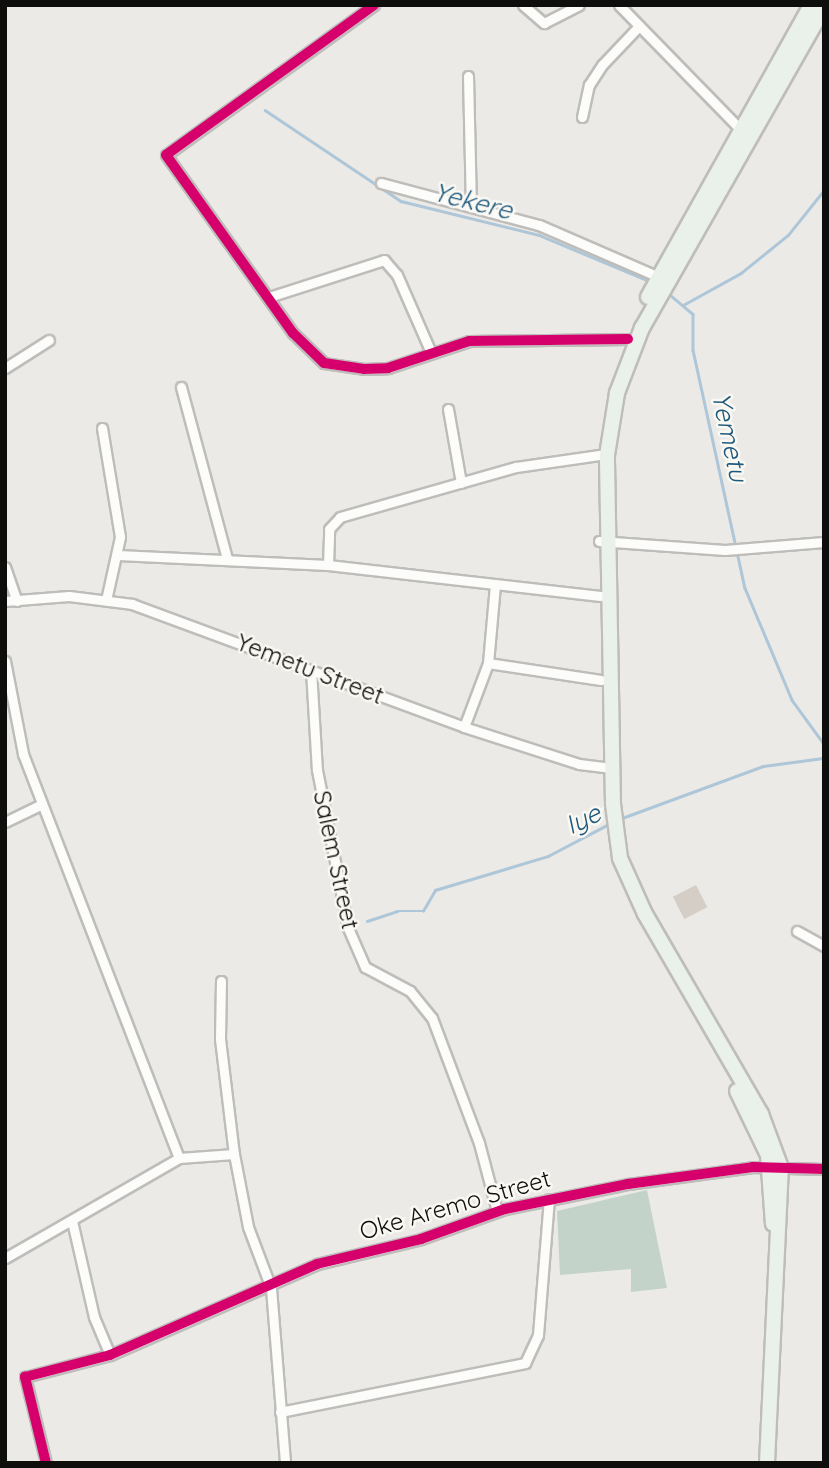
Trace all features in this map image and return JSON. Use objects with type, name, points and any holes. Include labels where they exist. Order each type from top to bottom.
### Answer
[{"type":"highway","points":[[607,769],[604,541],[599,455],[603,417],[628,339],[816,15]]},
{"type":"highway","points":[[659,286],[629,358],[612,416],[600,596],[601,680],[607,769],[616,839],[630,886],[761,1114],[776,1168],[767,1463]]},
{"type":"highway","points":[[757,1463],[776,1168]]},
{"type":"street","points":[[374,5],[166,155],[307,350],[337,369],[388,368],[430,350],[469,341],[628,339]]},
{"type":"street","points":[[523,5],[544,23],[579,5]]},
{"type":"street","points":[[619,5],[746,135]]},
{"type":"street","points":[[582,117],[589,85],[602,65],[639,26]]},
{"type":"street","points":[[468,76],[471,205]]},
{"type":"street","points":[[382,183],[471,205],[594,245],[659,286]]},
{"type":"street","points":[[269,297],[384,260],[397,275],[430,350]]},
{"type":"street","points":[[5,368],[48,340]]},
{"type":"street","points":[[181,387],[227,559]]},
{"type":"street","points":[[448,409],[461,483]]},
{"type":"street","points":[[102,428],[117,509],[118,555],[106,600]]},
{"type":"street","points":[[328,565],[332,521],[516,467],[599,455]]},
{"type":"street","points":[[604,541],[725,550],[824,542]]},
{"type":"street","points":[[118,555],[328,565],[600,596]]},
{"type":"street","points":[[5,567],[17,601]]},
{"type":"street","points":[[464,727],[488,663],[495,584]]},
{"type":"street","name":"Yemetu Street","points":[[5,601],[34,596],[106,600],[185,621],[464,727],[607,769]]},
{"type":"street","points":[[5,661],[16,731],[41,804],[179,1158]]},
{"type":"street","points":[[488,663],[601,680]]},
{"type":"street","name":"Salem Street","points":[[311,670],[317,770],[336,843],[348,928],[365,967],[410,991],[432,1018],[497,1211]]},
{"type":"street","points":[[5,822],[41,804]]},
{"type":"street","points":[[797,931],[824,946]]},
{"type":"street","points":[[220,981],[220,1039],[234,1154],[248,1227],[271,1288],[285,1463]]},
{"type":"street","points":[[5,1258],[179,1158],[234,1154]]},
{"type":"street","name":"Oke Aremo Street","points":[[46,1463],[25,1377],[110,1355],[271,1288],[317,1264],[421,1239],[497,1211],[676,1175],[776,1168],[824,1169]]},
{"type":"street","points":[[280,1412],[525,1363],[538,1335],[550,1199]]},
{"type":"street","points":[[72,1221],[94,1317],[110,1355]]},
{"type":"shaded area","points":[[647,1190],[667,1288],[631,1292],[631,1269],[560,1275],[557,1211]]},
{"type":"building","points":[[696,885],[707,907],[684,919],[673,897]]},
{"type":"waterway","name":"Yekere","points":[[265,110],[401,201],[539,235],[652,282]]},
{"type":"waterway","name":"Yemetu","points":[[683,305],[741,273],[788,235],[824,190]]},
{"type":"waterway","name":"Yemetu","points":[[669,294],[693,314],[693,350],[745,588],[792,700],[824,744]]},
{"type":"waterway","name":"Iye","points":[[622,818],[763,766],[824,758]]},
{"type":"waterway","name":"Iye","points":[[367,921],[397,911],[423,911],[435,890],[548,856],[609,824]]},
{"type":"cycle path","points":[[374,5],[166,155],[293,333],[324,363],[364,369],[388,368],[469,341],[628,339]]},
{"type":"cycle path","points":[[46,1463],[25,1377],[110,1355],[317,1264],[421,1239],[505,1209],[628,1184],[753,1167],[824,1169]]}]
